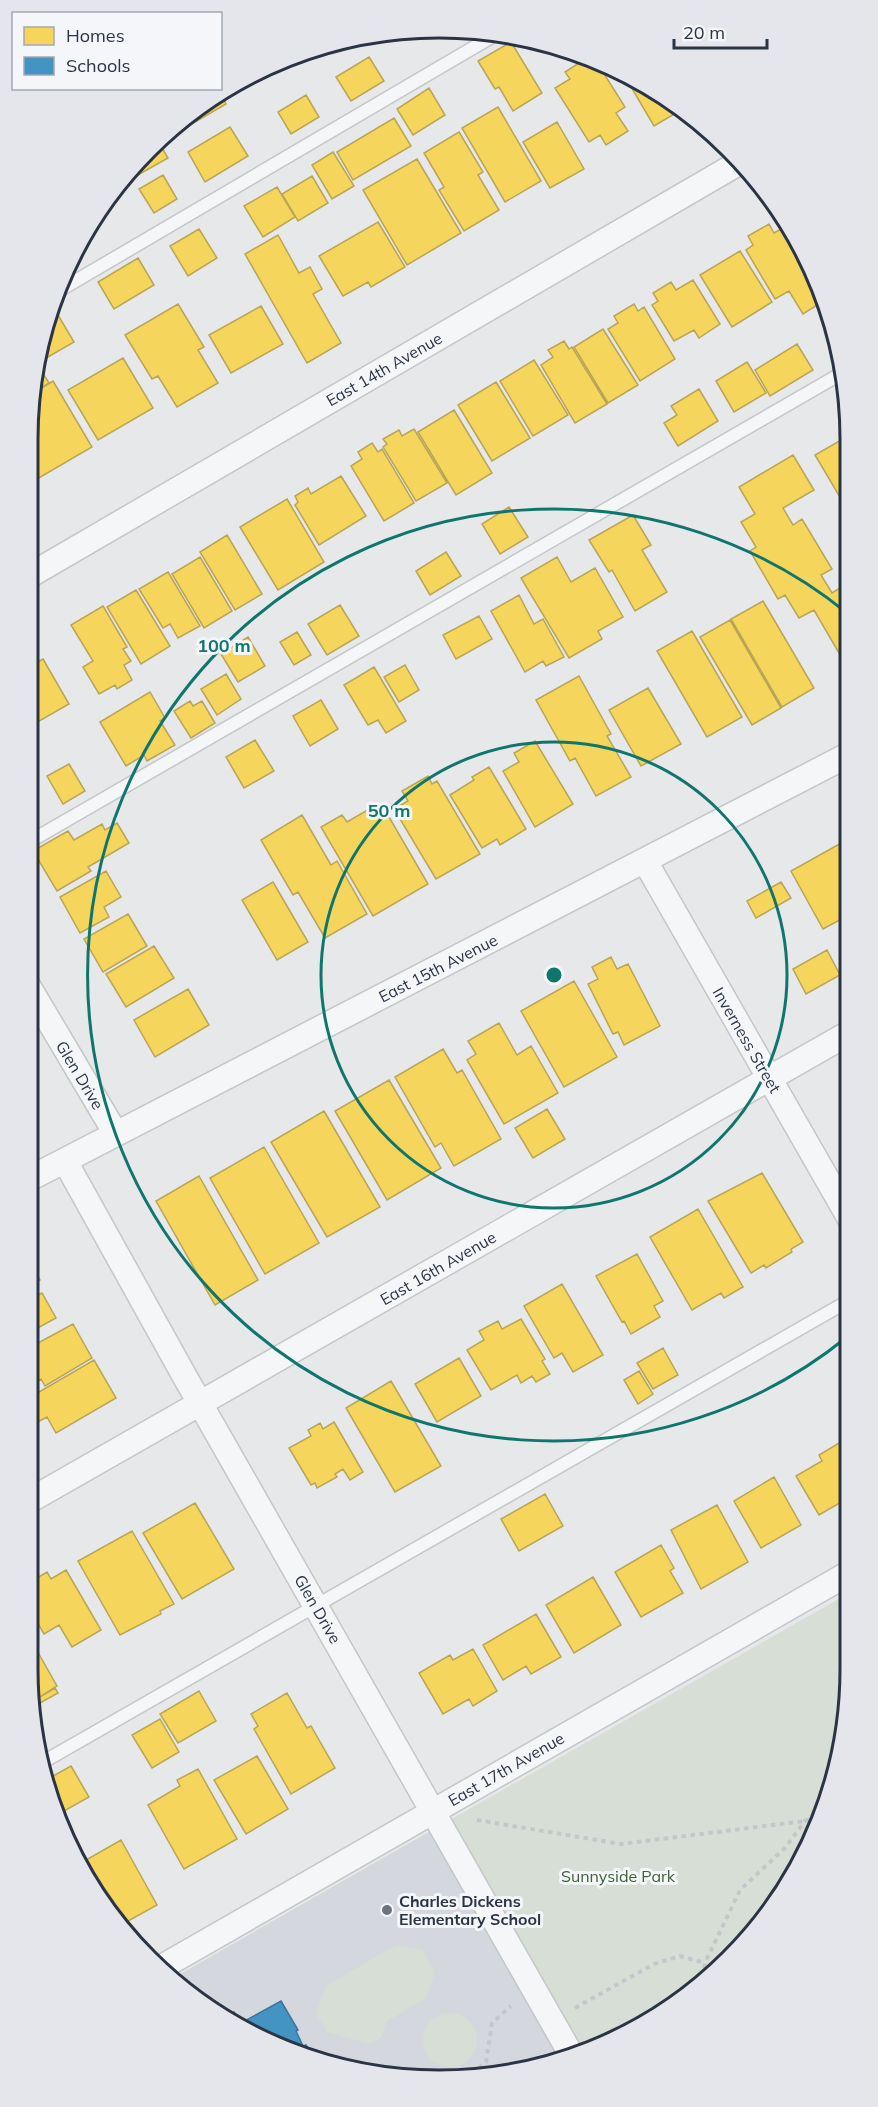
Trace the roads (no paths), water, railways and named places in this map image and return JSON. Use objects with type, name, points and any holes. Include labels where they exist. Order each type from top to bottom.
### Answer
[{"type":"street","name":"East 14th Avenue","points":[[38,571],[733,166]]},
{"type":"street","name":"East 15th Avenue","points":[[38,1174],[840,759]]},
{"type":"street","name":"Inverness Street","points":[[645,861],[840,1202]]},
{"type":"street","name":"Glen Drive","points":[[38,1003],[116,1134]]},
{"type":"street","name":"East 16th Avenue","points":[[38,1496],[840,1038]]},
{"type":"street","name":"Glen Drive","points":[[65,1161],[568,2048]]},
{"type":"street","name":"East 17th Avenue","points":[[167,1964],[840,1578]]},
{"type":"lane","points":[[67,287],[486,40]]},
{"type":"lane","points":[[38,837],[835,377]]},
{"type":"lane","points":[[48,1759],[840,1306]]},
{"type":"place","name":"Charles Dickens Elementary School","points":[[387,1910]]},
{"type":"park label","name":"Sunnyside Park","points":[[618,1876]]}]
